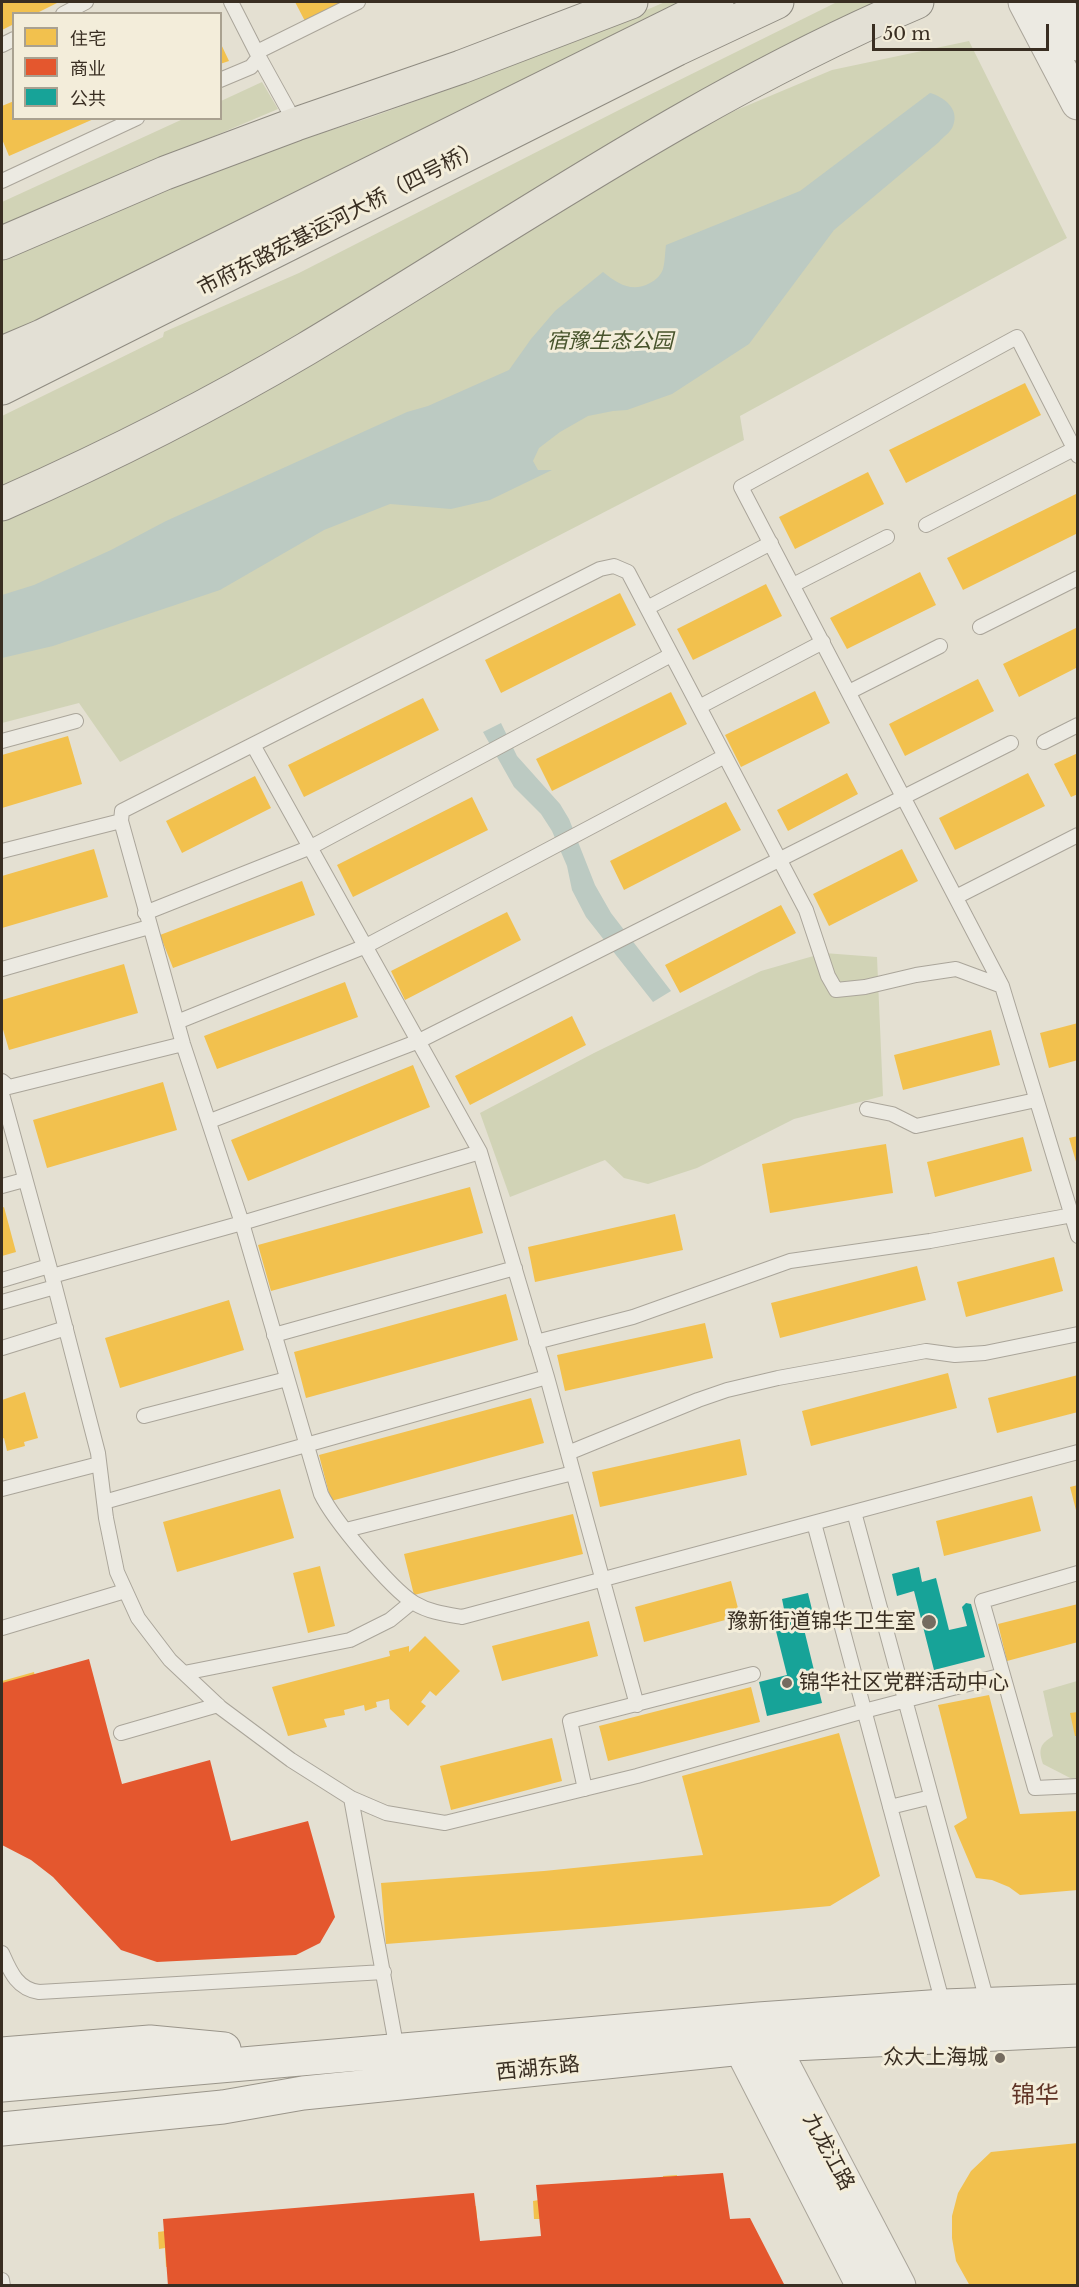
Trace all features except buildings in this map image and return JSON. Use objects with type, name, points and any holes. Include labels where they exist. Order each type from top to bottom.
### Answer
[{"type":"main road","points":[[2,243],[165,173],[296,124],[461,67],[631,2]]},
{"type":"main road","points":[[664,41],[717,2]]},
{"type":"main road","points":[[664,41],[777,2]]},
{"type":"main road","points":[[2,504],[58,479],[208,404],[305,349],[522,214],[701,109],[900,2]]},
{"type":"main road","points":[[851,30],[917,2]]},
{"type":"main road","points":[[1025,2],[1077,103]]},
{"type":"main road","points":[[1056,2],[1077,44]]},
{"type":"main road","name":"市府东路宏基运河大桥（四号桥）","points":[[2,353],[53,331],[664,41]]},
{"type":"main road","name":"市府东路宏基运河大桥（四号桥）","points":[[2,388],[664,41]]},
{"type":"main road","name":"西湖东路","points":[[991,2019],[1077,2001]]},
{"type":"main road","name":"西湖东路","points":[[2,2129],[223,2107],[303,2092],[766,2032],[991,2019],[1077,2030]]},
{"type":"main road","name":"九龙江路","points":[[766,2032],[898,2286]]},
{"type":"main road","name":"西湖东路","points":[[2,2085],[398,2050],[734,2035]]},
{"type":"main road","name":"九龙江路","points":[[734,2035],[863,2286]]},
{"type":"main road","points":[[2,2054],[150,2042],[316,2057]]},
{"type":"lane","points":[[67,12],[86,2]]},
{"type":"lane","points":[[231,2],[296,124]]},
{"type":"lane","points":[[222,79],[251,67],[258,54],[358,2]]},
{"type":"lane","points":[[2,181],[133,120]]},
{"type":"lane","points":[[926,525],[1076,453],[1017,337],[741,487],[1002,986],[1074,1215],[1077,1236]]},
{"type":"lane","points":[[793,585],[887,537]]},
{"type":"lane","points":[[646,608],[771,543]]},
{"type":"lane","points":[[1002,986],[956,969],[916,975],[865,987],[836,990],[828,976],[806,910],[628,572],[614,566],[600,569],[122,811],[121,821],[145,913],[183,1044],[242,1223],[321,1494],[327,1506],[386,1578],[412,1602],[433,1613],[462,1617],[1077,1452]]},
{"type":"lane","points":[[980,627],[1077,578]]},
{"type":"lane","points":[[699,707],[823,642]]},
{"type":"lane","points":[[849,692],[940,646]]},
{"type":"lane","points":[[145,913],[311,847],[671,655]]},
{"type":"lane","points":[[2,741],[76,721]]},
{"type":"lane","points":[[1044,742],[1077,725]]},
{"type":"lane","points":[[210,1121],[419,1041],[1011,743]]},
{"type":"lane","points":[[253,745],[480,1152],[547,1377],[637,1705]]},
{"type":"lane","points":[[177,1022],[366,946],[725,756]]},
{"type":"lane","points":[[2,851],[121,821]]},
{"type":"lane","points":[[956,897],[1077,835]]},
{"type":"lane","points":[[2,969],[149,927]]},
{"type":"lane","points":[[2,1081],[9,1087],[183,1044]]},
{"type":"lane","points":[[2,1094],[66,1328],[99,1464],[117,1572],[138,1618],[170,1660],[218,1705],[291,1760],[351,1798],[386,1813],[445,1823],[585,1789],[864,1711],[1003,1675]]},
{"type":"lane","points":[[867,1108],[892,1114],[916,1126],[1036,1100]]},
{"type":"lane","points":[[2,1302],[52,1277],[480,1152]]},
{"type":"lane","points":[[2,1186],[24,1180]]},
{"type":"lane","points":[[536,1342],[633,1317],[790,1261],[1074,1215]]},
{"type":"lane","points":[[274,1335],[515,1268]]},
{"type":"lane","points":[[2,1280],[52,1277]]},
{"type":"lane","points":[[2,1348],[66,1328]]},
{"type":"lane","points":[[568,1453],[698,1400],[727,1390],[778,1378],[926,1351],[955,1355],[985,1353],[1077,1334]]},
{"type":"lane","points":[[104,1502],[547,1377]]},
{"type":"lane","points":[[144,1416],[287,1379]]},
{"type":"lane","points":[[2,1489],[99,1464]]},
{"type":"lane","points":[[346,1530],[573,1473]]},
{"type":"lane","points":[[854,1512],[991,2019]]},
{"type":"lane","points":[[814,1523],[947,2020]]},
{"type":"lane","points":[[1077,1574],[982,1601],[1035,1788],[1077,1786]]},
{"type":"lane","points":[[2,1628],[125,1591]]},
{"type":"lane","points":[[184,1673],[350,1640],[390,1620],[412,1602]]},
{"type":"lane","points":[[585,1789],[570,1721],[753,1674]]},
{"type":"lane","points":[[121,1733],[218,1705]]},
{"type":"lane","points":[[890,1807],[931,1797]]},
{"type":"lane","points":[[351,1798],[398,2050]]},
{"type":"lane","points":[[2,1953],[16,1981],[27,1990],[39,1992],[384,1972]]},
{"type":"lane","points":[[2,2280],[3,2286]]},
{"type":"green space","points":[[665,2],[699,2],[2,337],[2,255],[209,169],[369,118],[482,77]]},
{"type":"green space","points":[[837,2],[882,2],[772,58],[694,94],[282,352],[2,493],[2,416],[163,337],[164,332],[299,273]]},
{"type":"green space","name":"宿豫生态公园","points":[[969,41],[1067,238],[740,416],[744,440],[120,762],[79,703],[2,723],[2,516],[708,122],[832,70]]},
{"type":"green space","points":[[262,82],[278,109],[2,226],[2,202],[181,120],[222,120],[222,101]]},
{"type":"green space","points":[[824,953],[877,957],[883,1096],[794,1119],[697,1168],[648,1184],[624,1178],[605,1160],[510,1197],[480,1113],[594,1053],[761,971]]},
{"type":"green space","points":[[1077,1681],[1076,1781],[1043,1764],[1041,1747],[1053,1736],[1043,1691]]},
{"type":"shaded area","points":[[930,93],[940,97],[952,109],[955,120],[951,130],[834,230],[749,344],[672,394],[627,410],[588,416],[560,432],[539,448],[533,461],[538,470],[552,470],[490,500],[451,509],[390,504],[324,530],[220,590],[53,646],[2,658],[2,595],[34,585],[111,550],[166,521],[407,412],[428,406],[509,370],[555,311],[603,272],[625,286],[637,287],[650,283],[662,271],[666,245],[800,191]]},
{"type":"shaded area","points":[[501,723],[517,756],[560,804],[569,819],[595,885],[611,913],[671,991],[653,1002],[586,917],[572,890],[567,866],[552,831],[541,814],[514,787],[483,732]]},
{"type":"place","name":"豫新街道锦华卫生室","points":[[929,1622]]},
{"type":"place","name":"锦华社区党群活动中心","points":[[787,1683]]},
{"type":"place","name":"众大上海城","points":[[1000,2058]]},
{"type":"district","name":"锦华","points":[[1035,2096]]}]
